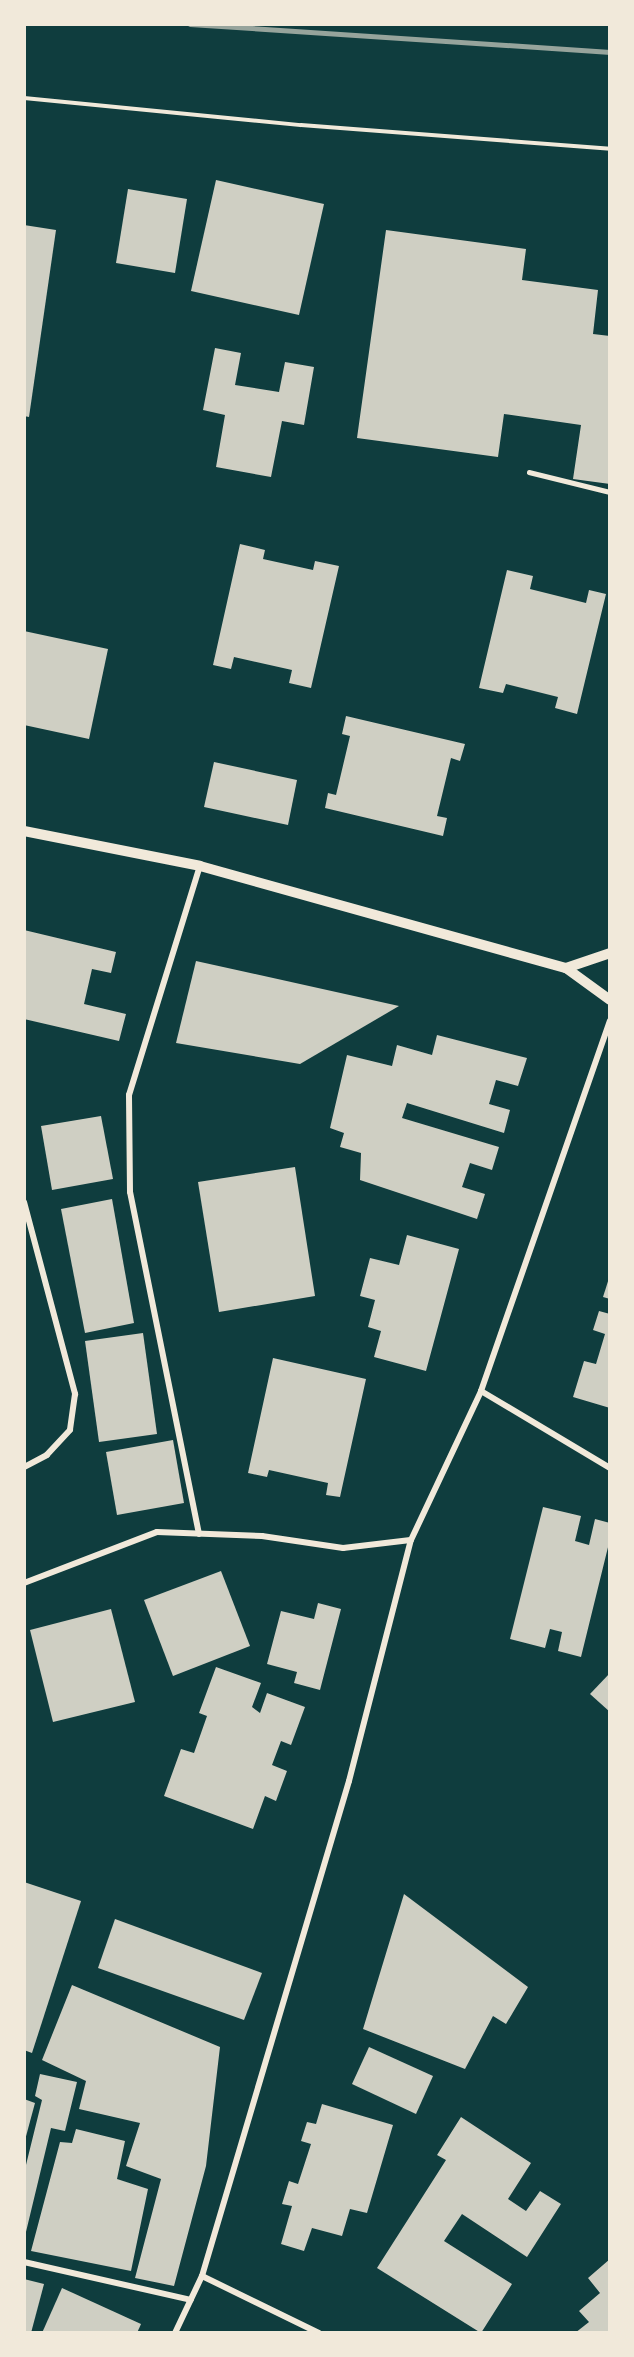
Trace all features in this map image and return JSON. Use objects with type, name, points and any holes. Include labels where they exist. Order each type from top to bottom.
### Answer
[{"type":"street","points":[[24,831],[200,866],[566,968],[610,1000]]},
{"type":"street","points":[[199,1534],[130,1192],[129,1095],[200,866]]},
{"type":"street","points":[[566,968],[610,953]]},
{"type":"street","points":[[175,2333],[202,2276],[350,1781],[411,1540],[481,1391],[610,1021]]},
{"type":"street","points":[[24,1202],[75,1394],[70,1430],[47,1455],[24,1467]]},
{"type":"street","points":[[481,1391],[610,1468]]},
{"type":"street","points":[[24,1583],[157,1532],[262,1536],[343,1548],[411,1540]]},
{"type":"street","points":[[24,2262],[191,2300]]},
{"type":"street","points":[[202,2276],[319,2333]]},
{"type":"lane","points":[[529,472],[610,492]]},
{"type":"path","points":[[24,98],[301,125],[610,149]]},
{"type":"building","points":[[216,180],[324,204],[299,315],[191,291]]},
{"type":"building","points":[[128,189],[187,199],[175,273],[116,263]]},
{"type":"building","points":[[24,225],[56,230],[29,417],[24,416]]},
{"type":"building","points":[[386,230],[526,249],[522,280],[598,290],[593,334],[610,336],[610,484],[573,479],[581,425],[504,414],[498,457],[357,438]]},
{"type":"building","points":[[215,348],[241,353],[235,385],[279,392],[285,362],[314,367],[304,425],[282,421],[271,477],[216,467],[225,415],[203,410]]},
{"type":"building","points":[[240,544],[265,550],[263,559],[313,570],[315,561],[339,566],[311,688],[289,683],[292,670],[234,657],[231,669],[213,665]]},
{"type":"building","points":[[507,570],[533,576],[530,589],[586,603],[589,590],[606,594],[577,714],[555,708],[558,697],[506,684],[503,693],[479,688]]},
{"type":"building","points":[[24,631],[108,649],[89,739],[24,725]]},
{"type":"building","points":[[346,716],[465,744],[460,761],[451,758],[437,816],[447,818],[443,836],[325,808],[328,793],[336,795],[350,736],[342,734]]},
{"type":"building","points":[[214,762],[297,780],[288,825],[204,807]]},
{"type":"building","points":[[24,930],[116,952],[111,973],[92,969],[84,1004],[126,1014],[119,1041],[24,1019]]},
{"type":"building","points":[[196,961],[399,1006],[300,1064],[176,1043]]},
{"type":"building","points":[[437,1035],[527,1058],[518,1086],[496,1080],[489,1104],[510,1110],[504,1133],[407,1103],[402,1118],[499,1147],[492,1170],[470,1163],[462,1187],[485,1194],[477,1219],[360,1180],[361,1153],[340,1147],[344,1133],[330,1128],[347,1055],[392,1066],[397,1045],[432,1055]]},
{"type":"building","points":[[101,1116],[113,1179],[52,1190],[41,1126]]},
{"type":"building","points":[[295,1167],[315,1296],[219,1312],[198,1182]]},
{"type":"building","points":[[112,1199],[134,1323],[85,1333],[61,1209]]},
{"type":"building","points":[[407,1235],[459,1249],[426,1371],[374,1357],[381,1331],[368,1327],[375,1300],[360,1296],[370,1258],[399,1265]]},
{"type":"building","points":[[610,1275],[610,1299],[603,1297]]},
{"type":"building","points":[[599,1311],[610,1314],[610,1408],[573,1397],[584,1361],[596,1364],[605,1334],[593,1330]]},
{"type":"building","points":[[143,1333],[157,1434],[99,1442],[85,1341]]},
{"type":"building","points":[[273,1358],[366,1379],[340,1497],[326,1495],[328,1483],[269,1470],[267,1477],[248,1473]]},
{"type":"building","points":[[173,1440],[184,1503],[117,1515],[106,1452]]},
{"type":"building","points":[[543,1507],[581,1516],[575,1541],[589,1545],[595,1519],[610,1523],[610,1539],[581,1657],[558,1651],[562,1632],[550,1629],[545,1648],[510,1639]]},
{"type":"building","points":[[221,1571],[250,1646],[173,1676],[144,1600]]},
{"type":"building","points":[[318,1603],[341,1609],[320,1690],[294,1683],[297,1672],[267,1664],[281,1611],[314,1619]]},
{"type":"building","points":[[111,1609],[135,1702],[53,1722],[30,1630]]},
{"type":"building","points":[[216,1667],[261,1683],[252,1707],[260,1713],[267,1693],[305,1707],[291,1745],[281,1741],[272,1765],[287,1771],[276,1801],[265,1796],[253,1829],[164,1796],[181,1749],[194,1753],[207,1716],[199,1713]]},
{"type":"building","points":[[610,1673],[610,1712],[590,1694]]},
{"type":"building","points":[[24,1882],[81,1901],[32,2053],[24,2050]]},
{"type":"building","points":[[404,1894],[528,1987],[506,2024],[493,2016],[465,2069],[363,2029]]},
{"type":"building","points":[[115,1919],[262,1973],[244,2020],[98,1968]]},
{"type":"building","points":[[72,1985],[220,2047],[206,2166],[174,2286],[135,2278],[161,2179],[126,2166],[140,2123],[79,2109],[86,2081],[42,2060]]},
{"type":"building","points":[[369,2047],[433,2076],[416,2114],[352,2084]]},
{"type":"building","points":[[40,2074],[77,2082],[65,2131],[51,2128],[25,2236],[24,2173],[42,2100],[35,2096]]},
{"type":"building","points":[[24,2099],[35,2103],[25,2140],[24,2140]]},
{"type":"building","points":[[322,2104],[393,2125],[367,2213],[350,2209],[342,2236],[312,2228],[304,2251],[281,2244],[292,2206],[282,2204],[289,2181],[298,2184],[311,2144],[301,2141],[307,2122],[316,2124]]},
{"type":"building","points":[[461,2117],[531,2163],[508,2199],[526,2211],[540,2191],[561,2204],[527,2257],[462,2214],[444,2241],[512,2284],[481,2333],[377,2268],[446,2160],[437,2155]]},
{"type":"building","points":[[76,2129],[125,2141],[117,2179],[148,2189],[131,2271],[31,2251],[60,2142],[72,2143]]},
{"type":"building","points":[[610,2259],[610,2333],[575,2333],[589,2322],[579,2311],[600,2293],[588,2278]]},
{"type":"building","points":[[24,2279],[44,2284],[31,2333],[24,2333]]},
{"type":"building","points":[[62,2288],[141,2324],[137,2333],[42,2333]]},
{"type":"railway","points":[[190,24],[610,52]]}]
